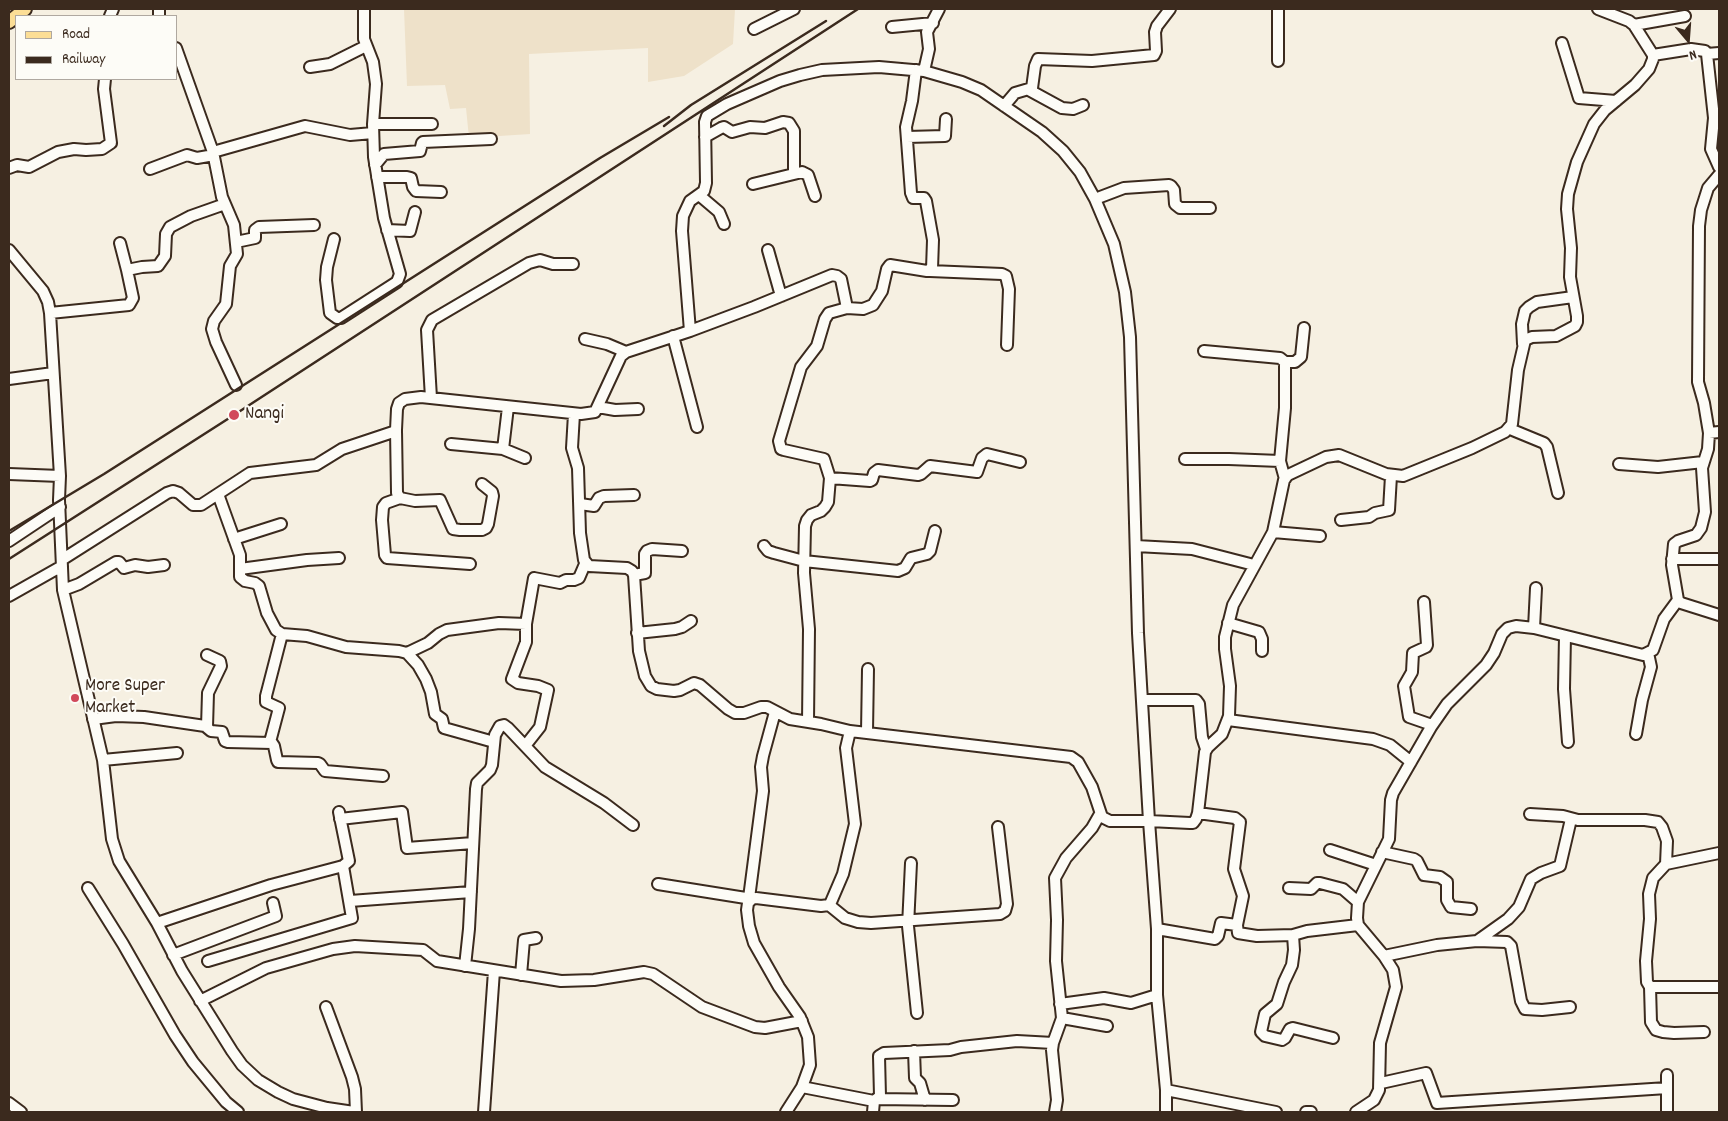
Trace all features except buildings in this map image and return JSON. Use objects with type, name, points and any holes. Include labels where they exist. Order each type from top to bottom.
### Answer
[{"type":"street","points":[[334,239],[327,267],[326,280],[330,313],[336,318],[340,318],[397,282],[400,278],[400,271],[387,230],[375,165],[373,128],[376,84],[373,62],[364,39],[364,9]]},
{"type":"street","points":[[754,29],[779,13],[794,9]]},
{"type":"street","points":[[930,271],[933,248],[932,227],[925,199],[915,199],[912,196],[906,137],[907,121],[912,101],[920,71],[929,49],[927,36],[939,9]]},
{"type":"street","points":[[1029,90],[1033,84],[1036,62],[1041,58],[1092,61],[1154,55],[1156,51],[1155,32],[1157,26],[1170,9]]},
{"type":"street","points":[[1278,9],[1278,61]]},
{"type":"street","points":[[1523,344],[1528,338],[1556,336],[1575,326],[1577,322],[1570,277],[1571,248],[1567,209],[1568,194],[1577,162],[1590,131],[1599,117],[1649,69],[1653,56],[1634,25],[1629,21],[1598,9]]},
{"type":"street","points":[[1634,25],[1685,16]]},
{"type":"street","points":[[892,27],[933,23]]},
{"type":"street","points":[[1562,43],[1579,98],[1616,101]]},
{"type":"street","points":[[310,67],[330,64],[366,46]]},
{"type":"street","points":[[1653,56],[1691,49],[1705,51],[1707,54],[1719,53]]},
{"type":"street","points":[[178,54],[213,153],[225,204],[234,225],[237,254],[230,266],[226,302],[214,320],[212,329],[216,342],[236,384]]},
{"type":"street","points":[[1707,54],[1714,118],[1710,149],[1719,167]]},
{"type":"street","points":[[690,331],[682,224],[683,216],[690,201],[704,191],[706,183],[705,122],[708,116],[715,110],[780,81],[822,70],[879,67],[920,71],[962,82],[981,90],[1042,132],[1063,151],[1080,172],[1095,199],[1114,244],[1125,292],[1130,337],[1142,700],[1157,929],[1157,995],[1166,1090],[1166,1112]]},
{"type":"street","points":[[9,168],[17,165],[29,167],[58,152],[74,149],[102,149],[111,143],[104,89],[105,80]]},
{"type":"street","points":[[1004,106],[1015,93],[1029,90],[1062,108],[1073,109],[1083,105]]},
{"type":"street","points":[[906,137],[945,136],[946,119]]},
{"type":"street","points":[[705,137],[724,127],[732,132],[750,127],[764,128],[783,122],[789,123],[794,131],[794,172]]},
{"type":"street","points":[[150,169],[187,155],[198,158],[306,126],[350,135],[373,128],[432,124]]},
{"type":"street","points":[[375,165],[384,154],[418,152],[423,142],[491,139]]},
{"type":"street","points":[[752,184],[794,172],[802,172],[808,175],[815,196]]},
{"type":"street","points":[[1719,175],[1708,188],[1701,210],[1699,226],[1698,382],[1714,433],[1703,462],[1703,485],[1706,505],[1701,528],[1696,535],[1674,544],[1672,559],[1678,600],[1681,603],[1719,615]]},
{"type":"street","points":[[377,177],[407,177],[411,178],[416,191],[441,192]]},
{"type":"street","points":[[1095,199],[1124,188],[1169,185],[1173,187],[1174,202],[1180,208],[1210,208]]},
{"type":"street","points":[[699,196],[719,212],[724,224]]},
{"type":"street","points":[[127,270],[158,266],[165,256],[166,234],[170,227],[191,216],[225,204]]},
{"type":"street","points":[[387,230],[410,231],[415,212]]},
{"type":"street","points":[[236,242],[255,238],[255,230],[258,227],[314,225]]},
{"type":"street","points":[[50,313],[128,305],[133,298],[120,243]]},
{"type":"street","points":[[9,250],[43,291],[50,313],[60,476],[64,590],[102,760],[112,839],[119,861],[157,923],[173,955],[200,1000],[242,1065],[258,1080],[294,1099],[327,1110],[355,1112],[355,1089],[352,1077],[326,1007]]},
{"type":"street","points":[[768,250],[781,296]]},
{"type":"street","points":[[431,398],[427,330],[432,320],[529,263],[540,260],[553,264],[573,264]]},
{"type":"street","points":[[808,722],[809,629],[804,573],[805,526],[811,515],[821,511],[828,502],[830,478],[824,459],[781,449],[779,441],[801,367],[817,346],[829,312],[847,308],[863,309],[873,305],[882,291],[890,265],[930,271],[1002,274],[1006,276],[1009,289],[1007,345]]},
{"type":"street","points":[[400,498],[397,494],[397,408],[399,403],[405,399],[421,397],[588,414],[595,412],[621,356],[626,352],[690,331],[832,274],[841,279],[847,308]]},
{"type":"street","points":[[1285,478],[1298,470],[1333,455],[1344,456],[1391,476],[1403,476],[1472,448],[1510,429],[1523,344],[1522,324],[1525,312],[1537,302],[1573,297]]},
{"type":"street","points":[[1204,351],[1280,358],[1285,362],[1295,362],[1301,357],[1304,328]]},
{"type":"street","points":[[673,336],[697,427]]},
{"type":"street","points":[[585,339],[607,344],[626,352]]},
{"type":"street","points":[[585,564],[589,566],[627,568],[632,571],[634,576],[637,633],[645,676],[651,686],[657,689],[674,691],[694,683],[705,689],[735,713],[744,714],[761,707],[790,719],[850,731],[1071,757],[1078,762],[1092,787],[1102,817],[1110,821],[1193,823],[1198,813],[1203,760],[1206,750],[1222,734],[1228,720],[1230,686],[1225,649],[1228,623],[1236,596],[1273,532],[1285,478],[1280,461],[1285,408],[1285,362]]},
{"type":"street","points":[[9,379],[53,373]]},
{"type":"street","points":[[503,449],[508,407]]},
{"type":"street","points":[[598,407],[615,410],[638,408]]},
{"type":"street","points":[[526,746],[540,727],[548,690],[538,686],[518,683],[512,679],[526,642],[526,624],[534,578],[560,583],[566,580],[574,580],[579,578],[585,564],[580,533],[578,468],[571,440],[574,414]]},
{"type":"street","points":[[1510,429],[1544,443],[1547,447],[1558,494]]},
{"type":"street","points":[[9,596],[167,493],[172,491],[179,493],[197,506],[201,505],[250,473],[316,466],[342,448],[396,430]]},
{"type":"street","points":[[451,444],[503,449],[525,458]]},
{"type":"street","points":[[830,478],[872,480],[878,470],[918,475],[930,466],[977,472],[982,458],[987,454],[1020,462]]},
{"type":"street","points":[[1185,459],[1280,461]]},
{"type":"street","points":[[1619,464],[1658,467],[1703,462]]},
{"type":"street","points":[[9,474],[60,476]]},
{"type":"street","points":[[1341,520],[1369,517],[1389,510],[1391,476]]},
{"type":"street","points":[[470,564],[390,560],[385,555],[382,507],[386,503],[400,498],[415,501],[440,500],[453,528],[460,530],[482,530],[488,524],[493,496],[492,492],[482,484]]},
{"type":"street","points":[[218,494],[241,560],[240,574],[243,580],[260,586],[269,618],[276,630],[282,634],[307,636],[346,647],[407,653],[426,679],[430,688],[435,714],[442,720],[444,728],[494,742]]},
{"type":"street","points":[[580,504],[594,506],[599,498],[604,496],[634,495]]},
{"type":"street","points":[[9,541],[60,507]]},
{"type":"street","points":[[234,539],[281,524]]},
{"type":"street","points":[[764,546],[774,554],[804,561],[902,571],[911,558],[930,551],[934,531]]},
{"type":"street","points":[[1273,532],[1320,536]]},
{"type":"street","points":[[1136,546],[1192,549],[1254,564]]},
{"type":"street","points":[[634,576],[645,572],[645,554],[647,551],[652,549],[682,551]]},
{"type":"street","points":[[240,569],[307,560],[339,558]]},
{"type":"street","points":[[1672,559],[1719,559]]},
{"type":"street","points":[[64,590],[79,584],[116,562],[119,562],[124,568],[135,565],[151,567],[164,565]]},
{"type":"street","points":[[1534,628],[1536,588]]},
{"type":"street","points":[[1356,1112],[1374,1100],[1380,1090],[1380,1043],[1396,986],[1393,970],[1358,925],[1356,918],[1358,902],[1390,834],[1393,793],[1432,725],[1448,704],[1490,660],[1504,631],[1511,627],[1534,628],[1637,654],[1648,653],[1655,646],[1664,619],[1678,600]]},
{"type":"street","points":[[1424,602],[1427,645],[1413,653],[1412,672],[1404,686],[1409,716],[1432,725]]},
{"type":"street","points":[[637,633],[675,629],[682,627],[690,621]]},
{"type":"street","points":[[407,653],[428,643],[447,630],[499,623],[526,624]]},
{"type":"street","points":[[1228,623],[1260,632],[1262,651]]},
{"type":"street","points":[[270,742],[279,708],[266,702],[266,696],[282,634]]},
{"type":"street","points":[[1565,636],[1564,689],[1568,742]]},
{"type":"street","points":[[1636,734],[1642,700],[1651,667],[1648,653]]},
{"type":"street","points":[[207,655],[220,661],[221,666],[208,693],[207,727]]},
{"type":"street","points":[[867,732],[868,669]]},
{"type":"street","points":[[1142,700],[1196,700],[1206,750]]},
{"type":"street","points":[[775,712],[763,756],[763,791],[751,898],[747,910],[754,943],[779,987],[802,1021],[808,1037],[810,1065],[802,1087],[786,1112]]},
{"type":"street","points":[[93,720],[116,716],[144,717],[207,727],[211,731],[222,732],[228,742],[270,742],[274,744],[278,762],[318,763],[325,771],[383,776]]},
{"type":"street","points":[[1228,720],[1372,739],[1390,745],[1411,762]]},
{"type":"street","points":[[465,966],[469,929],[476,789],[477,783],[490,770],[492,765],[494,742],[497,729],[500,726],[504,725],[508,728],[545,767],[604,803],[633,825]]},
{"type":"street","points":[[658,884],[751,898],[822,906],[829,905],[834,898],[843,874],[855,824],[846,748],[850,731]]},
{"type":"street","points":[[102,760],[178,752]]},
{"type":"street","points":[[157,923],[271,885],[343,866],[349,861],[339,816],[402,812],[407,848],[473,843]]},
{"type":"street","points":[[1198,813],[1235,818],[1240,822],[1235,873],[1243,896],[1237,932],[1257,936],[1293,935],[1306,931],[1358,925]]},
{"type":"street","points":[[1055,1112],[1057,1100],[1052,1043],[1062,1018],[1056,961],[1055,878],[1066,858],[1092,828],[1100,814]]},
{"type":"street","points":[[1530,814],[1563,816],[1571,819],[1658,822],[1667,840],[1666,864]]},
{"type":"street","points":[[1477,941],[1514,914],[1531,879],[1560,866],[1571,819]]},
{"type":"street","points":[[829,905],[845,918],[871,923],[1000,914],[1005,911],[1007,904],[998,827]]},
{"type":"street","points":[[1330,850],[1376,864]]},
{"type":"street","points":[[1382,852],[1414,859],[1422,873],[1440,877],[1447,882],[1447,900],[1450,907],[1471,909]]},
{"type":"street","points":[[1704,1032],[1663,1032],[1656,1030],[1650,1022],[1650,987],[1647,982],[1646,961],[1650,887],[1657,871],[1666,864],[1719,853]]},
{"type":"street","points":[[911,863],[908,920],[917,1013]]},
{"type":"street","points":[[208,962],[352,918],[343,866]]},
{"type":"street","points":[[1289,888],[1311,889],[1320,883],[1343,889],[1358,902]]},
{"type":"street","points":[[88,888],[123,944],[175,1035],[193,1062],[234,1111]]},
{"type":"street","points":[[350,901],[471,892]]},
{"type":"street","points":[[173,955],[276,916],[273,903]]},
{"type":"street","points":[[1157,929],[1215,939],[1218,936],[1221,923],[1237,925]]},
{"type":"street","points":[[1293,935],[1292,965],[1277,1004],[1265,1014],[1262,1032],[1265,1036],[1280,1040],[1285,1038],[1290,1029],[1293,1028],[1333,1038]]},
{"type":"street","points":[[520,975],[524,940],[536,938]]},
{"type":"street","points":[[1384,956],[1437,945],[1477,941],[1507,942],[1512,946],[1521,1001],[1525,1009],[1570,1008]]},
{"type":"street","points":[[200,1000],[266,968],[333,949],[355,946],[423,950],[434,959],[465,966],[578,982],[644,972],[653,974],[702,1007],[755,1027],[765,1028],[802,1021]]},
{"type":"street","points":[[484,1112],[494,971]]},
{"type":"street","points":[[1650,987],[1719,986]]},
{"type":"street","points":[[1060,1004],[1104,998],[1131,1003],[1157,995]]},
{"type":"street","points":[[1062,1018],[1107,1026]]},
{"type":"street","points":[[873,1112],[875,1100],[880,1093],[879,1056],[884,1053],[950,1050],[961,1047],[1017,1041],[1052,1043]]},
{"type":"street","points":[[914,1051],[915,1078],[920,1083],[925,1100]]},
{"type":"street","points":[[1380,1083],[1426,1073],[1437,1103],[1667,1088]]},
{"type":"street","points":[[1667,1075],[1668,1112]]},
{"type":"street","points":[[802,1087],[875,1100],[953,1100]]},
{"type":"street","points":[[1166,1090],[1276,1112]]},
{"type":"street","points":[[9,1103],[22,1112]]},
{"type":"shaded area","points":[[404,9],[735,9],[733,44],[684,76],[648,82],[648,48],[529,54],[530,134],[469,138],[466,108],[450,109],[445,85],[407,86]]},
{"type":"railway","points":[[9,559],[858,9]]},
{"type":"railway","points":[[664,126],[691,105],[826,21]]},
{"type":"railway","points":[[9,531],[104,474],[600,158],[669,117]]},
{"type":"place","name":"Nangi","points":[[234,415]]},
{"type":"place","name":"More Super Market","points":[[75,698]]}]
